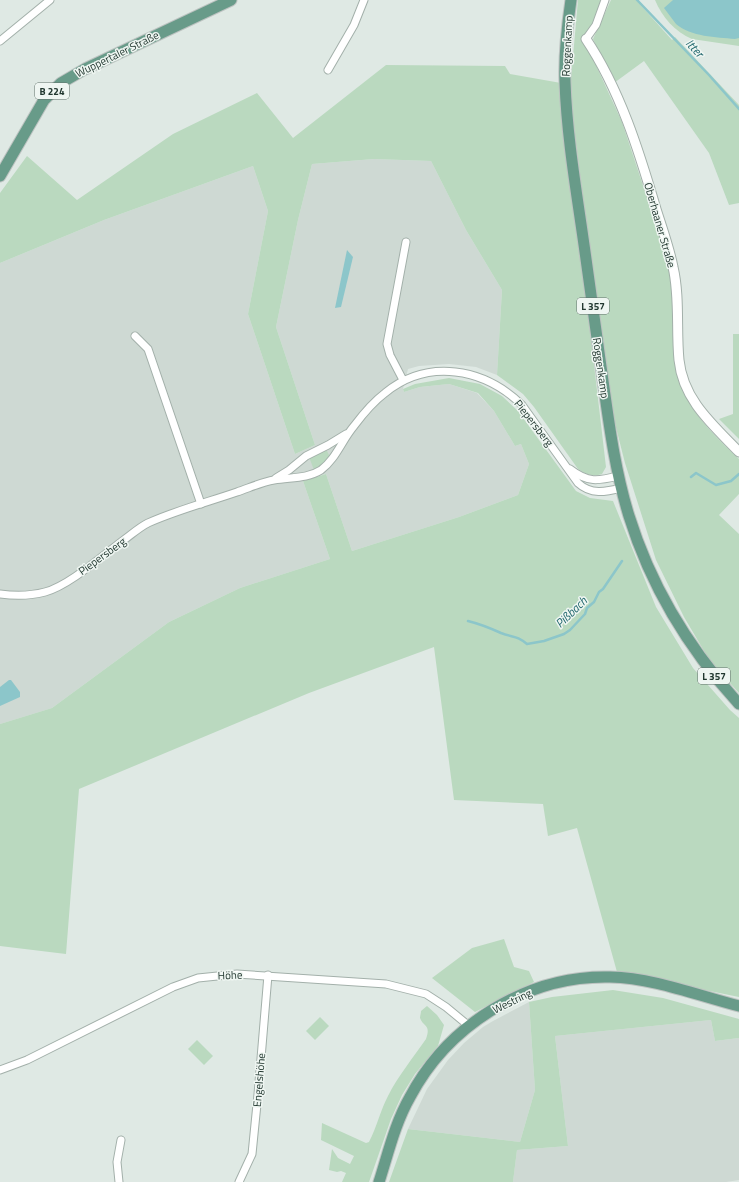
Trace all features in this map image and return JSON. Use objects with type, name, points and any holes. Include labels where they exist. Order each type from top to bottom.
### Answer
[{"type":"main road","name":"Wuppertaler Straße","points":[[0,176],[44,100],[61,84],[85,68],[231,0]]},
{"type":"main road","name":"Roggenkamp","points":[[571,0],[565,58],[567,120],[606,406],[618,476],[637,541],[671,614],[704,663],[739,704]]},
{"type":"main road","name":"Westring","points":[[379,1182],[399,1120],[422,1075],[434,1059],[469,1026],[488,1012],[521,994],[545,986],[588,978],[610,977],[664,984],[739,1006]]},
{"type":"street","points":[[0,41],[50,0]]},
{"type":"street","points":[[328,70],[354,25],[364,0]]},
{"type":"street","points":[[586,40],[596,25],[606,0]]},
{"type":"street","name":"Oberhaaner Straße","points":[[586,40],[606,75],[636,143],[673,268],[677,305],[679,361],[686,385],[699,410],[739,452]]},
{"type":"street","points":[[404,380],[390,355],[387,344],[406,242]]},
{"type":"street","points":[[135,336],[148,349],[201,504]]},
{"type":"street","name":"Piepersberg","points":[[0,594],[15,596],[47,592],[70,580],[147,524],[201,504],[274,480],[306,476],[321,470],[335,456],[349,432],[377,399],[404,380],[425,373],[452,372],[468,374],[494,383],[512,395],[522,405],[578,483],[584,488],[591,491],[612,491],[622,488]]},
{"type":"street","name":"Piepersberg","points":[[274,480],[306,456],[349,432]]},
{"type":"street","name":"Piepersberg","points":[[566,466],[576,474],[589,480],[598,481],[618,476]]},
{"type":"street","name":"Höhe","points":[[0,1070],[27,1060],[173,987],[198,978],[230,974],[268,975],[386,984],[426,994],[446,1007],[469,1026]]},
{"type":"street","name":"Engelshöhe","points":[[239,1182],[252,1154],[268,975]]},
{"type":"street","points":[[119,1182],[117,1162],[121,1140]]},
{"type":"shaded area","points":[[374,159],[431,161],[466,230],[502,290],[497,375],[476,367],[449,364],[419,366],[408,369],[403,389],[404,392],[420,387],[449,384],[477,393],[494,411],[515,446],[521,444],[529,464],[518,495],[459,517],[352,551],[326,474],[303,481],[330,559],[240,588],[169,622],[52,708],[0,724],[0,263],[104,220],[253,166],[268,211],[248,314],[295,454],[315,445],[276,327],[298,220],[312,164]]},
{"type":"shaded area","points":[[529,1002],[535,1090],[520,1142],[408,1129],[427,1089],[448,1060],[464,1043],[483,1027]]},
{"type":"shaded area","points":[[711,1020],[715,1041],[739,1038],[739,1180],[726,1182],[513,1182],[517,1150],[568,1146],[555,1036]]},
{"type":"green space","points":[[578,0],[602,0],[589,32],[589,50],[622,122],[670,267],[676,368],[683,391],[696,413],[704,423],[739,459],[739,494],[719,515],[739,534],[739,693],[710,661],[684,617],[656,560],[625,463],[610,404],[571,106],[571,79]]},
{"type":"green space","points":[[611,0],[636,0],[672,40],[675,37],[739,105],[739,203],[729,205],[709,153],[644,61],[614,83],[593,39]]},
{"type":"green space","points":[[655,0],[739,0],[739,46],[692,39],[686,36],[665,18]]},
{"type":"green space","points":[[386,65],[505,66],[510,74],[561,83],[606,467],[602,474],[589,474],[578,469],[523,394],[497,375],[502,290],[466,230],[431,161],[374,159],[312,164],[298,220],[276,327],[315,445],[295,454],[248,314],[268,211],[253,166],[104,220],[0,263],[0,193],[27,156],[77,200],[173,134],[257,93],[293,138]]},
{"type":"green space","points":[[733,334],[739,334],[739,439],[719,419],[733,414]]},
{"type":"green space","points":[[449,378],[480,384],[502,396],[518,411],[576,491],[590,498],[613,501],[656,607],[693,668],[730,710],[739,718],[739,997],[617,972],[577,828],[548,836],[543,804],[454,800],[434,647],[309,693],[79,789],[66,954],[0,946],[0,724],[52,708],[169,622],[240,588],[330,559],[303,481],[326,474],[352,551],[459,517],[518,495],[529,464],[521,444],[515,446],[494,411],[478,393],[449,384],[420,387],[404,392],[403,389],[415,384]]},
{"type":"green space","points":[[327,451],[330,457],[326,462],[314,470],[309,457]]},
{"type":"green space","points":[[504,939],[514,967],[529,971],[534,982],[475,1012],[432,978],[472,948]]},
{"type":"green space","points":[[613,990],[663,998],[739,1019],[739,1038],[715,1041],[711,1020],[555,1036],[568,1146],[517,1150],[513,1182],[389,1182],[408,1129],[520,1142],[535,1090],[529,1002],[552,997]]},
{"type":"green space","points":[[427,1006],[437,1015],[444,1025],[438,1046],[415,1074],[402,1095],[391,1119],[369,1182],[342,1182],[346,1173],[329,1170],[332,1149],[338,1158],[350,1164],[354,1156],[321,1140],[322,1123],[366,1143],[369,1142],[385,1102],[392,1089],[426,1039],[428,1031],[420,1018],[421,1011]]},
{"type":"green space","points":[[320,1017],[329,1026],[315,1040],[306,1031]]},
{"type":"green space","points":[[197,1040],[213,1056],[204,1065],[188,1049]]},
{"type":"water","points":[[673,0],[739,0],[739,38],[735,39],[704,36],[689,32],[682,28],[676,24],[664,8]]},
{"type":"water","points":[[347,250],[353,257],[341,307],[335,308]]},
{"type":"water","points":[[11,680],[20,692],[20,697],[0,706],[0,687]]},
{"type":"waterway","name":"Itter","points":[[637,0],[709,75],[739,109]]},
{"type":"waterway","name":"Pißbach","points":[[691,477],[696,473],[716,485],[731,481],[739,474]]},
{"type":"waterway","name":"Pißbach","points":[[468,621],[517,638],[527,644],[544,641],[564,634],[570,630],[585,614],[587,608],[594,602],[599,592],[603,589],[622,561]]}]
